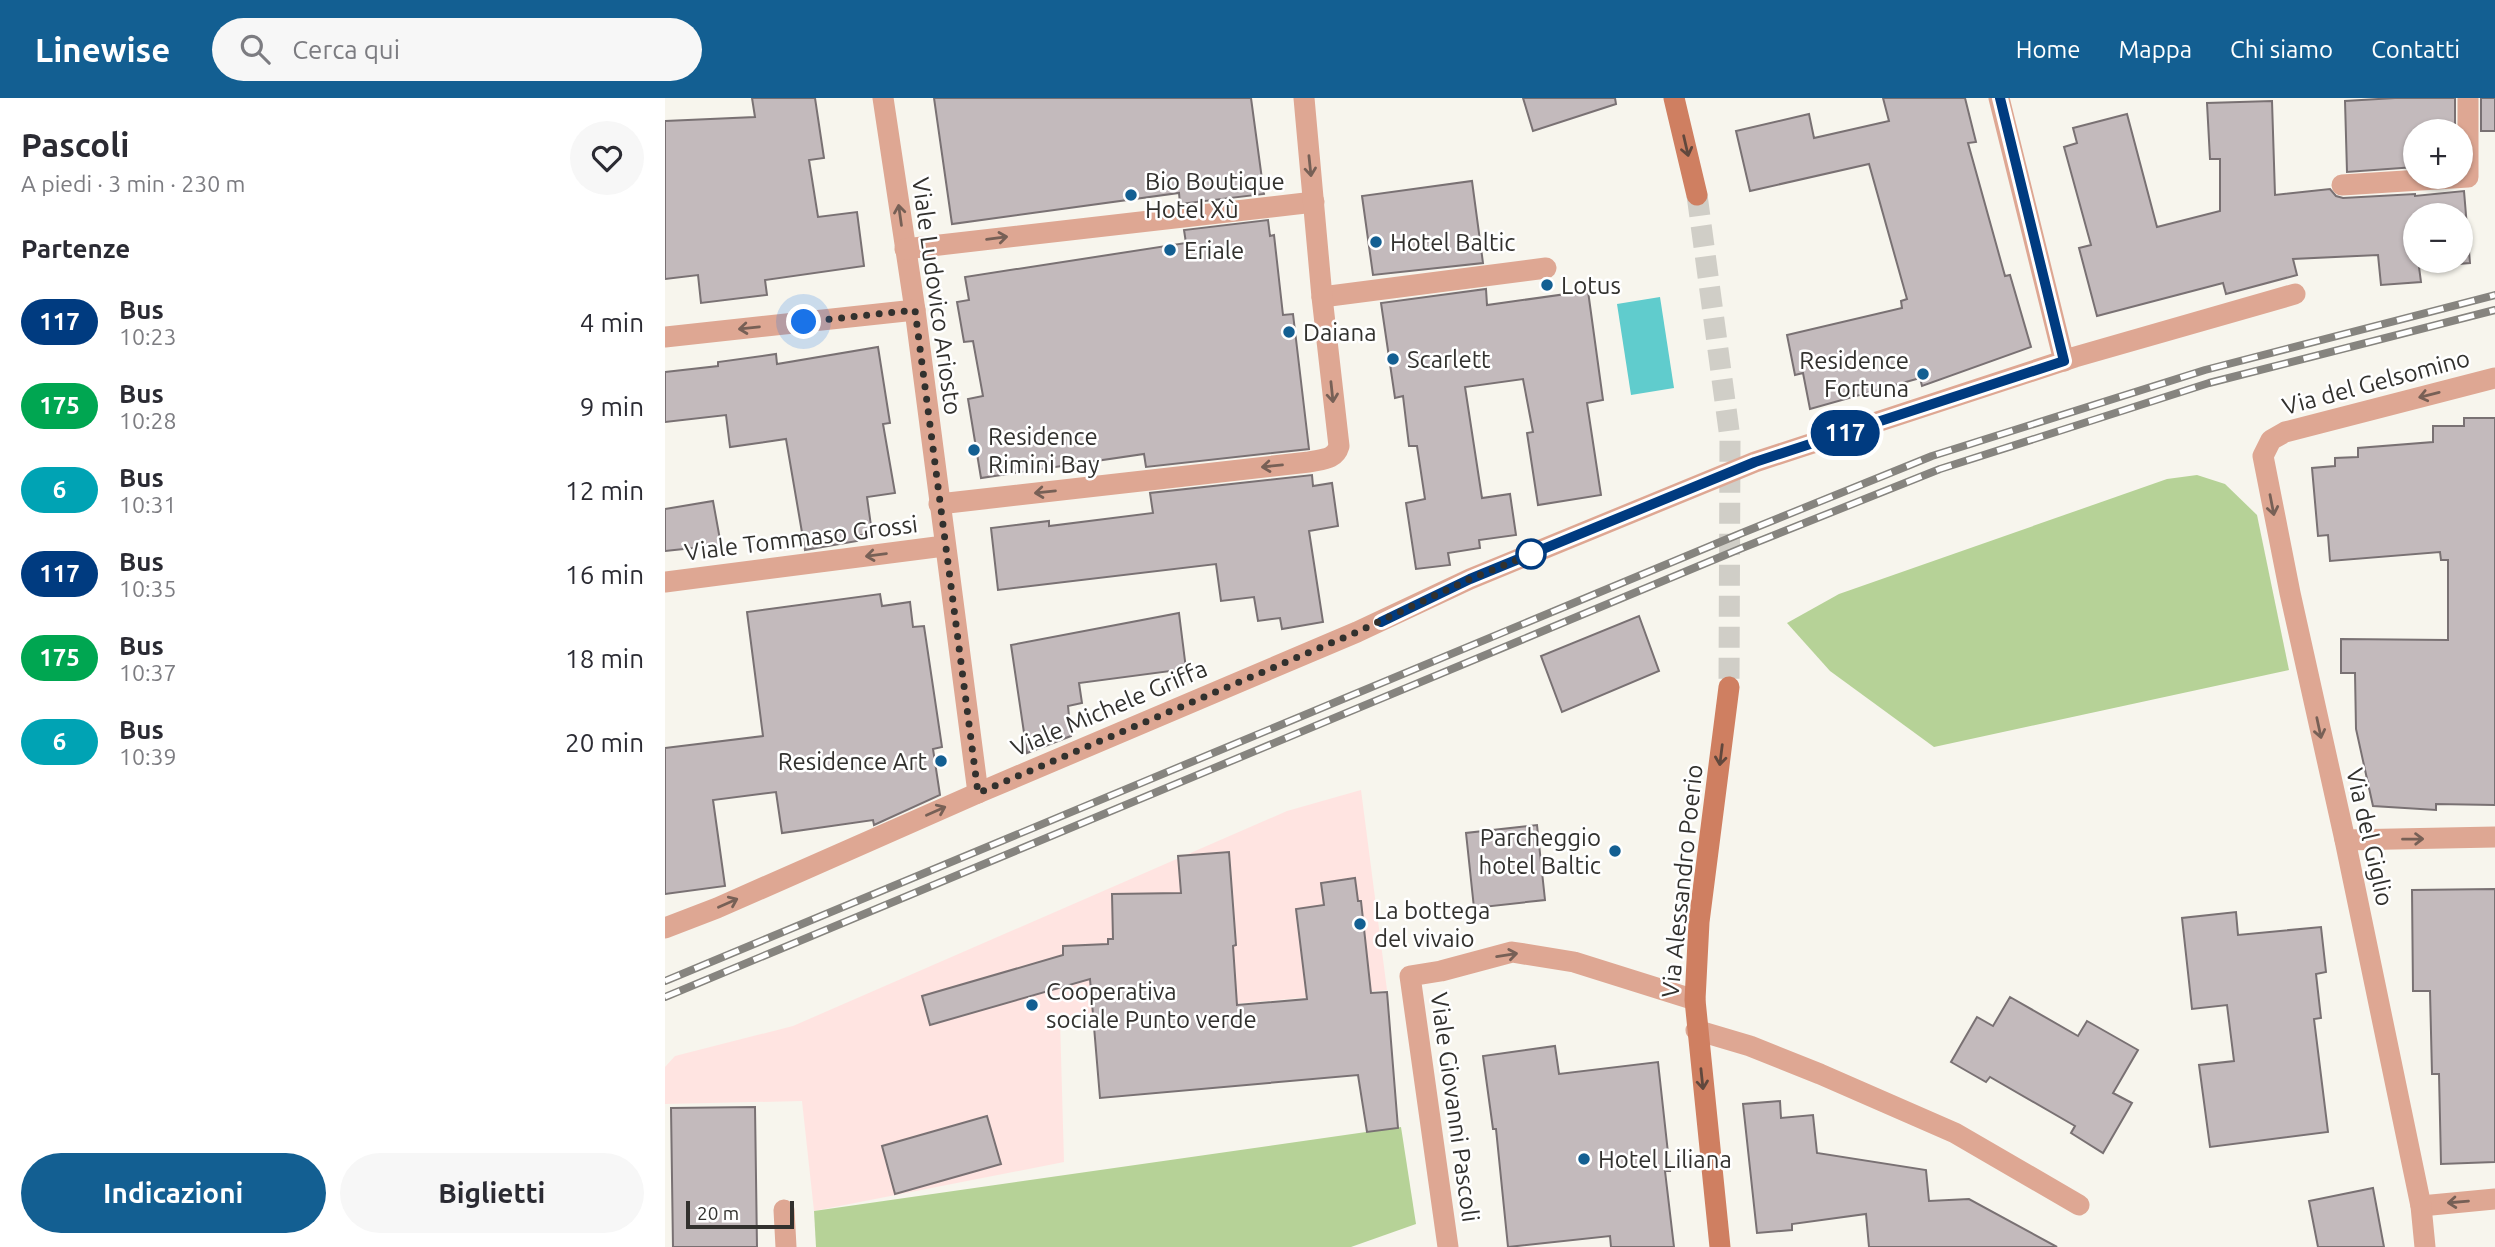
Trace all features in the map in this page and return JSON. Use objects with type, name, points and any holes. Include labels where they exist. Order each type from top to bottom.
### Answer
[{"type":"street","name":"Viale Ludovico Ariosto","points":[[883,98],[915,310],[978,793]]},
{"type":"street","points":[[939,503],[1309,462],[1332,457],[1337,453],[1339,446],[1304,98]]},
{"type":"street","points":[[1674,98],[1697,195]]},
{"type":"street","points":[[2000,98],[2064,361]]},
{"type":"street","points":[[2343,185],[2468,177],[2468,98]]},
{"type":"street","points":[[905,249],[1314,202]]},
{"type":"street","points":[[1322,297],[1546,268]]},
{"type":"street","name":"Viale Michele Griffa","points":[[665,928],[1381,622],[1470,579],[1755,462],[2064,361],[2295,295]]},
{"type":"street","points":[[665,337],[915,310]]},
{"type":"street","name":"Via del Gelsomino","points":[[2271,440],[2285,432],[2495,378]]},
{"type":"street","name":"Via del Giglio","points":[[2271,440],[2263,456],[2272,506],[2421,1206],[2425,1247]]},
{"type":"street","name":"Viale Tommaso Grossi","points":[[665,582],[944,546]]},
{"type":"street","name":"Via Alessandro Poerio","points":[[1720,1247],[1695,1000],[1699,922],[1729,687]]},
{"type":"street","points":[[2345,840],[2495,837]]},
{"type":"street","name":"Viale Giovanni Pascoli","points":[[1448,1247],[1410,976],[1441,971],[1512,952],[1574,962],[1695,1000]]},
{"type":"street","points":[[1696,1030],[1750,1046],[1955,1133],[2079,1205]]},
{"type":"street","points":[[2421,1206],[2495,1199]]},
{"type":"street","points":[[784,1210],[786,1247]]},
{"type":"shaded area","name":"Cooperativa sociale Punto verde","points":[[1361,790],[1387,990],[1060,1020],[1064,1162],[814,1211],[802,1101],[665,1104],[665,1067],[675,1056],[793,1026],[1287,811]]},
{"type":"green space","points":[[2197,475],[2225,484],[2257,515],[2289,670],[1934,747],[1830,671],[1787,623],[1839,594],[2167,479]]},
{"type":"green space","points":[[1401,1127],[1416,1224],[1351,1247],[816,1247],[814,1211]]},
{"type":"water","points":[[1660,297],[1674,388],[1631,395],[1617,304]]},
{"type":"building","points":[[752,98],[815,98],[824,158],[809,160],[818,217],[857,212],[864,266],[765,280],[767,295],[701,303],[698,275],[665,279],[665,121],[755,117]]},
{"type":"building","points":[[934,98],[1251,98],[1264,194],[1180,204],[1179,193],[952,224]]},
{"type":"building","points":[[1523,98],[1615,98],[1616,104],[1533,131]]},
{"type":"building","points":[[1883,98],[1965,98],[1976,142],[1968,143],[2005,276],[2010,275],[2031,347],[1922,386],[1920,378],[1810,409],[1803,373],[1795,375],[1787,335],[1902,308],[1901,301],[1907,299],[1869,164],[1750,191],[1736,131],[1809,114],[1814,138],[1889,121]]},
{"type":"building","points":[[2455,98],[2455,119],[2403,119],[2403,168],[2347,172],[2345,101]]},
{"type":"building","points":[[2481,98],[2495,98],[2495,131],[2481,131]]},
{"type":"building","points":[[2272,101],[2275,195],[2330,189],[2336,196],[2343,198],[2415,196],[2464,191],[2465,203],[2403,203],[2403,273],[2420,273],[2421,282],[2381,285],[2378,255],[2293,259],[2297,275],[2226,294],[2223,283],[2097,316],[2079,248],[2091,245],[2064,147],[2077,143],[2073,128],[2127,114],[2157,227],[2220,211],[2220,159],[2210,159],[2207,103]]},
{"type":"building","points":[[1472,181],[1483,263],[1373,275],[1362,196]]},
{"type":"building","points":[[1268,220],[1270,236],[1274,235],[1283,315],[1293,314],[1309,449],[1146,467],[1144,454],[981,478],[968,399],[983,396],[973,341],[964,342],[957,302],[969,300],[965,277],[1186,243],[1184,230]]},
{"type":"building","points":[[1486,289],[1487,305],[1588,291],[1603,400],[1587,403],[1601,495],[1538,505],[1527,433],[1533,432],[1523,379],[1465,387],[1482,498],[1510,494],[1516,535],[1479,540],[1480,548],[1448,553],[1450,565],[1416,569],[1406,503],[1425,499],[1417,446],[1409,446],[1403,396],[1395,398],[1381,303]]},
{"type":"building","points":[[878,347],[890,423],[883,424],[895,493],[867,497],[872,533],[856,536],[857,541],[805,550],[786,439],[730,447],[726,415],[665,422],[665,372],[718,366],[718,362],[776,354],[777,364]]},
{"type":"building","points":[[2464,418],[2495,418],[2495,805],[2436,804],[2436,810],[2373,806],[2356,729],[2355,673],[2341,673],[2341,639],[2448,640],[2448,560],[2441,560],[2440,552],[2330,561],[2328,535],[2318,536],[2312,468],[2335,466],[2335,458],[2358,457],[2358,448],[2433,442],[2433,426],[2464,426]]},
{"type":"building","points":[[1312,475],[1313,486],[1332,483],[1338,526],[1309,531],[1323,622],[1282,629],[1280,618],[1258,621],[1254,597],[1221,601],[1216,564],[998,590],[991,528],[1049,521],[1049,526],[1153,513],[1150,493]]},
{"type":"building","points":[[713,501],[721,545],[665,551],[665,509]]},
{"type":"building","points":[[880,594],[882,606],[910,602],[913,627],[924,626],[942,747],[933,749],[940,795],[874,825],[873,820],[782,833],[776,792],[713,800],[725,886],[665,894],[665,748],[763,736],[747,612]]},
{"type":"building","points":[[1179,613],[1186,669],[1079,683],[1082,703],[1068,706],[1071,736],[1027,753],[1011,645]]},
{"type":"building","points":[[1639,616],[1659,671],[1562,712],[1541,656]]},
{"type":"building","points":[[1537,825],[1545,900],[1474,908],[1466,833]]},
{"type":"building","points":[[1229,852],[1236,945],[1233,946],[1237,1005],[1307,999],[1296,909],[1324,905],[1321,883],[1355,878],[1358,901],[1361,901],[1371,993],[1387,992],[1398,1128],[1367,1132],[1358,1075],[1100,1098],[1090,979],[930,1025],[922,996],[1063,955],[1063,946],[1108,944],[1108,939],[1113,939],[1112,894],[1181,893],[1178,856]]},
{"type":"building","points":[[2495,889],[2495,1162],[2441,1164],[2439,1074],[2432,1074],[2430,991],[2413,991],[2412,890]]},
{"type":"building","points":[[2236,912],[2238,935],[2321,927],[2326,972],[2316,974],[2321,1018],[2314,1019],[2328,1132],[2210,1147],[2199,1065],[2234,1061],[2227,1005],[2192,1009],[2182,918]]},
{"type":"building","points":[[2010,997],[2078,1036],[2087,1021],[2138,1050],[2113,1093],[2132,1103],[2103,1153],[2071,1133],[2075,1126],[1990,1077],[1986,1082],[1951,1062],[1977,1017],[1993,1026]]},
{"type":"building","points":[[1555,1046],[1559,1074],[1658,1062],[1670,1171],[1665,1171],[1674,1247],[1611,1247],[1610,1236],[1508,1247],[1496,1129],[1493,1129],[1483,1056]]},
{"type":"building","points":[[1780,1101],[1781,1118],[1813,1115],[1817,1153],[1926,1170],[1929,1201],[1969,1199],[2057,1247],[1869,1247],[1866,1214],[1792,1224],[1792,1230],[1757,1233],[1743,1104]]},
{"type":"building","points":[[755,1107],[757,1247],[673,1247],[671,1108]]},
{"type":"building","points":[[987,1116],[1001,1164],[895,1194],[882,1146]]},
{"type":"building","points":[[2373,1188],[2384,1247],[2318,1247],[2309,1201]]},
{"type":"tunnel","points":[[1697,195],[1730,438],[1729,687]]},
{"type":"railway","points":[[665,981],[1932,456],[2205,370],[2495,295]]},
{"type":"railway","points":[[665,997],[1742,548],[1940,469],[2209,383],[2495,310]]},
{"type":"bus line","name":"117","points":[[1381,622],[1470,579],[1755,462],[2064,361],[2000,98]]},
{"type":"place","name":"Bio Boutique Hotel Xù","points":[[1131,195]]},
{"type":"place","name":"Hotel Baltic","points":[[1376,242]]},
{"type":"place","name":"Eriale","points":[[1170,250]]},
{"type":"place","name":"Lotus","points":[[1547,285]]},
{"type":"place","name":"Daiana","points":[[1289,332]]},
{"type":"place","name":"Scarlett","points":[[1393,359]]},
{"type":"place","name":"Residence Fortuna","points":[[1923,374]]},
{"type":"place","name":"Residence Rimini Bay","points":[[974,450]]},
{"type":"place","name":"Residence Art","points":[[941,761]]},
{"type":"place","name":"Parcheggio hotel Baltic","points":[[1615,851]]},
{"type":"place","name":"La bottega del vivaio","points":[[1360,924]]},
{"type":"place","name":"Cooperativa sociale Punto verde","points":[[1032,1005]]},
{"type":"place","name":"Hotel Liliana","points":[[1584,1159]]},
{"type":"route","points":[[804,322],[915,310],[978,793],[1357,632],[1470,579],[1541,550],[1531,554]]}]
